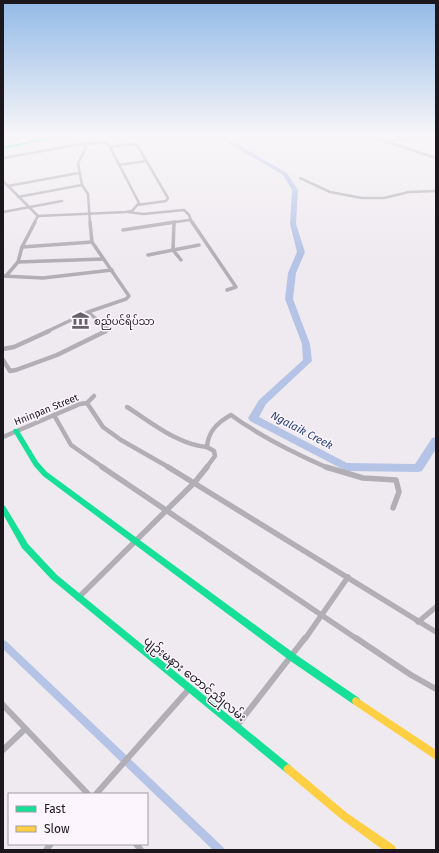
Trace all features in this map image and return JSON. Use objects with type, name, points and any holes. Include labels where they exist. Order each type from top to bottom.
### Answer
[{"type":"main road","points":[[16,432],[36,464],[45,474],[292,657],[436,755]]},
{"type":"main road","name":"ပျဉ်းမနား တောင်ညိုလမ်း","points":[[3,508],[16,535],[30,554],[78,598],[344,816],[391,850]]},
{"type":"street","points":[[8,186],[64,176]]},
{"type":"street","points":[[3,349],[14,347],[88,312],[128,298],[128,292],[92,242],[88,194],[82,185],[80,176]]},
{"type":"street","points":[[125,176],[139,203],[137,205]]},
{"type":"street","points":[[126,212],[132,210],[137,205],[166,201],[168,199],[154,176]]},
{"type":"street","points":[[300,178],[312,186],[326,191],[342,196],[361,198],[384,198],[421,191],[436,191]]},
{"type":"street","points":[[3,181],[27,207],[38,216],[126,212],[143,214],[184,210],[190,215],[190,220],[236,287],[228,290]]},
{"type":"street","points":[[18,197],[82,185]]},
{"type":"street","points":[[3,212],[62,201]]},
{"type":"street","points":[[5,276],[18,262],[22,247],[38,216]]},
{"type":"street","points":[[123,230],[190,220]]},
{"type":"street","points":[[174,223],[173,250],[181,260]]},
{"type":"street","points":[[22,247],[92,242]]},
{"type":"street","points":[[148,255],[199,245]]},
{"type":"street","points":[[18,262],[103,259]]},
{"type":"street","points":[[5,276],[43,278],[112,270]]},
{"type":"street","points":[[3,360],[10,371],[15,372],[37,364],[106,331],[107,329],[88,312]]},
{"type":"street","name":"Hninpan Street","points":[[3,437],[80,404],[87,403],[94,396]]},
{"type":"street","points":[[87,403],[97,419],[111,433],[195,482],[436,632]]},
{"type":"street","points":[[78,598],[195,482],[216,456],[214,451],[207,447],[196,446],[153,425],[127,407]]},
{"type":"street","points":[[54,415],[71,445],[79,451],[411,675],[436,689]]},
{"type":"street","points":[[207,447],[207,441],[213,429],[222,419],[231,415],[250,429],[291,451],[329,468],[363,478],[396,480],[399,492],[393,508]]},
{"type":"street","points":[[236,727],[292,657],[348,578]]},
{"type":"street","points":[[418,622],[436,607]]},
{"type":"street","points":[[97,793],[189,688]]},
{"type":"street","points":[[3,705],[87,793]]},
{"type":"street","points":[[3,750],[25,729]]},
{"type":"waterway","name":"Ngalaik Creek","points":[[286,176],[295,190],[293,224],[301,252],[292,273],[289,299],[306,344],[308,361],[262,402],[253,418],[346,467],[418,468],[436,441]]},
{"type":"waterway","points":[[3,644],[220,850]]},
{"type":"traffic: fast","points":[[16,431],[36,464],[45,474],[292,657],[356,701]]},
{"type":"traffic: fast","points":[[3,508],[25,546],[54,577],[288,769]]},
{"type":"traffic: slow","points":[[356,701],[436,755]]},
{"type":"traffic: slow","points":[[288,769],[344,816],[391,850]]},
{"type":"place","name":"စည်ပင်ရိပ်သာ","points":[[81,321]]}]
